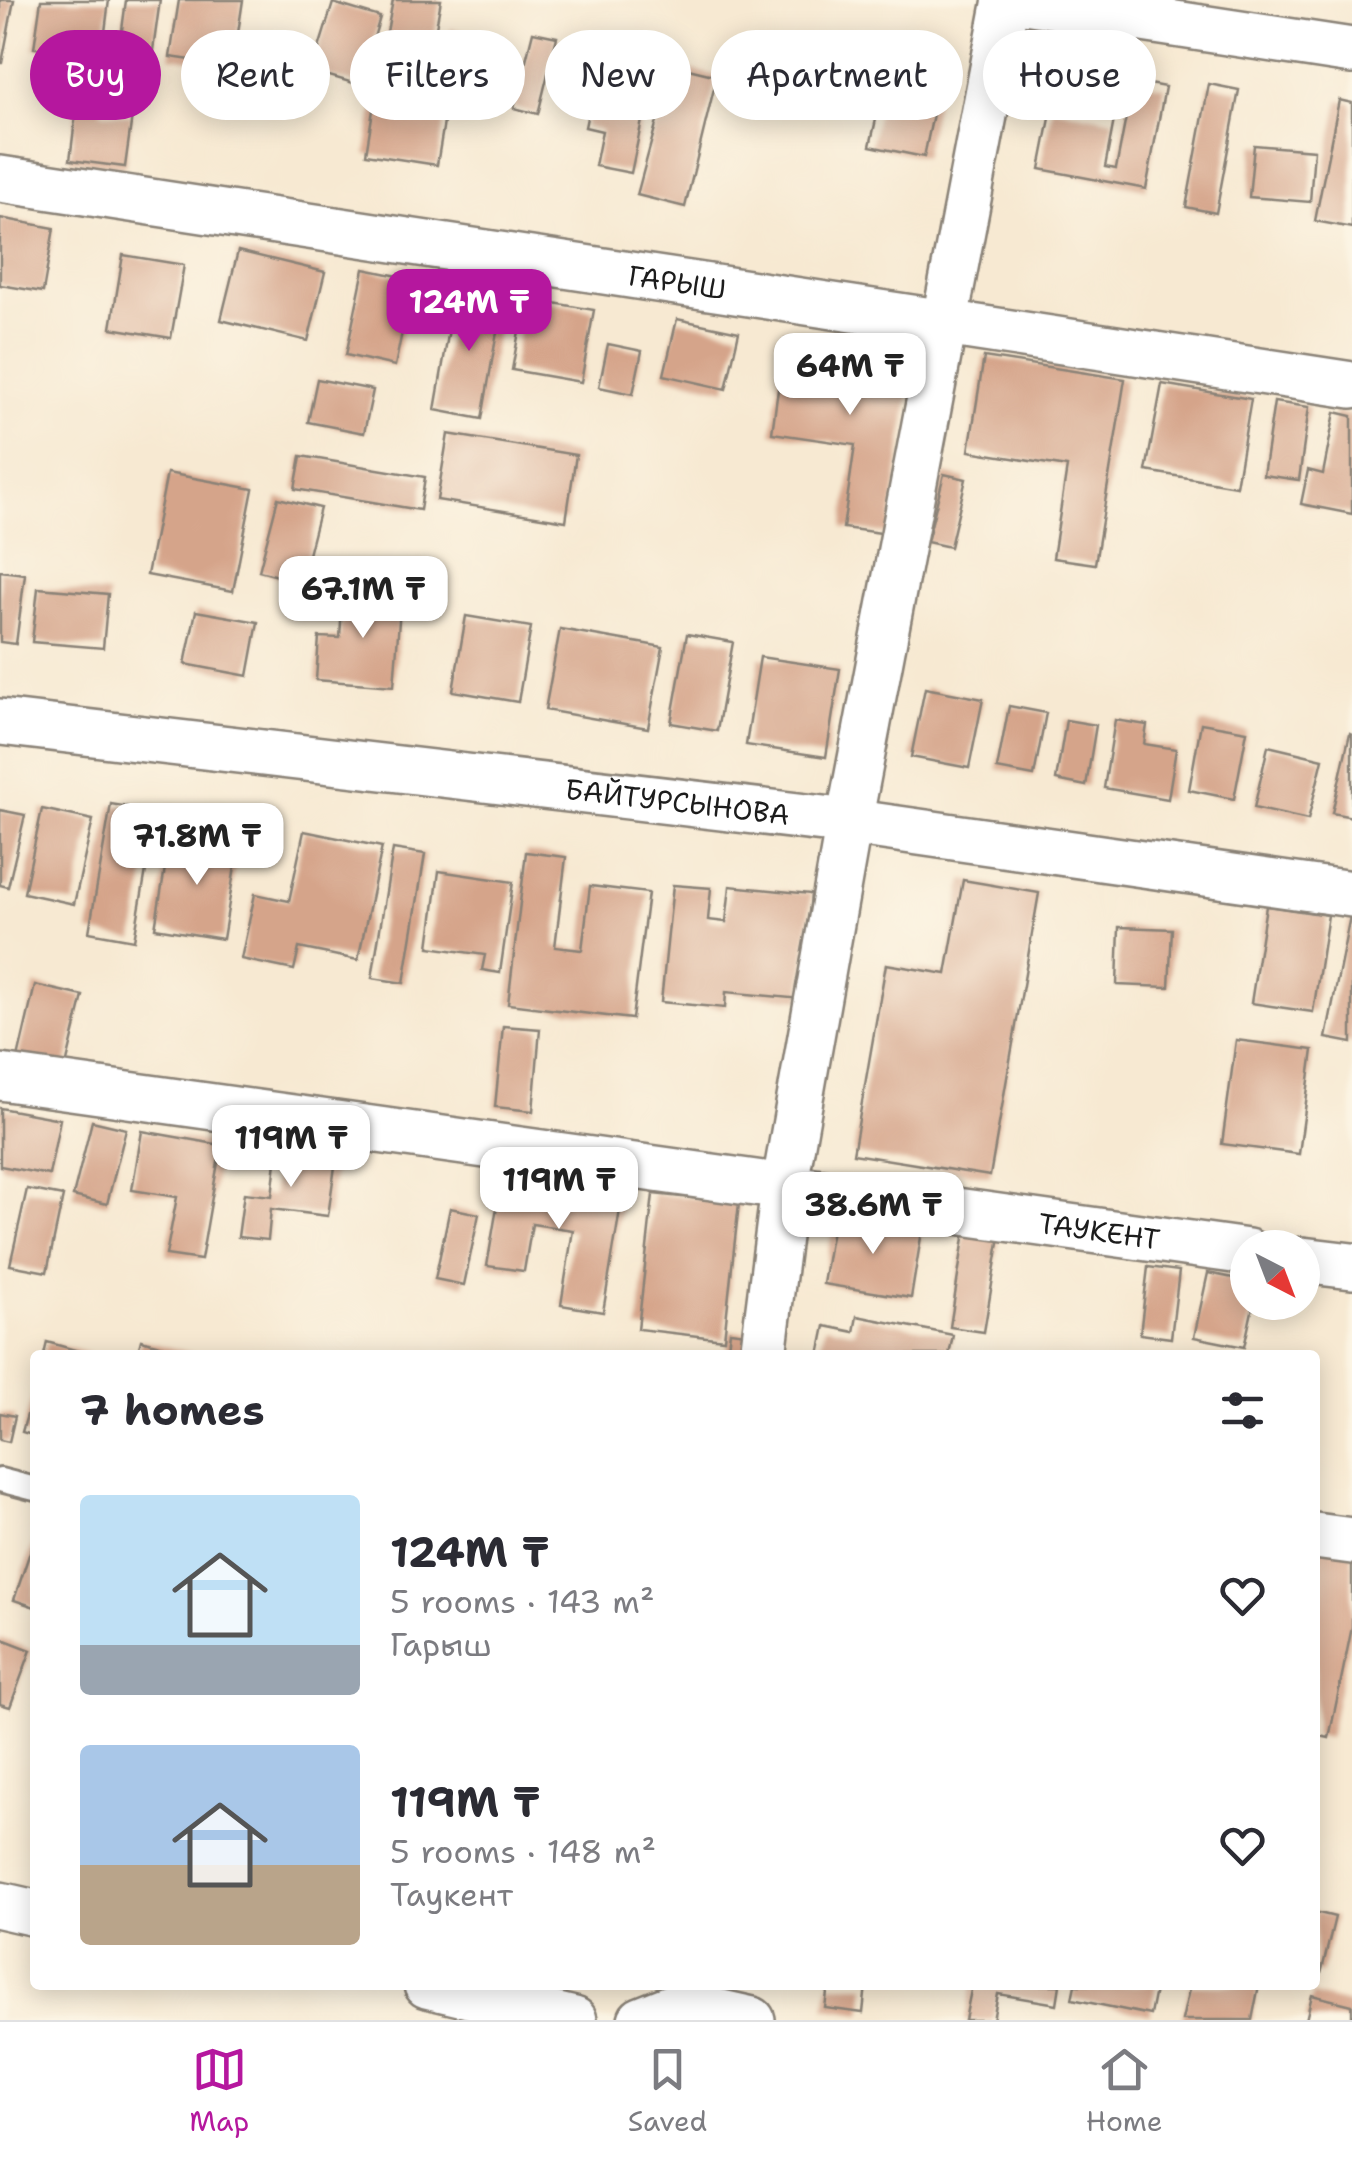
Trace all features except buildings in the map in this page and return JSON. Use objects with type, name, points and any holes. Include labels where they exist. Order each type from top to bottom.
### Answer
[{"type":"street","points":[[764,1350],[784,1190],[849,822],[1006,0]]},
{"type":"street","points":[[1018,0],[1352,52]]},
{"type":"street","name":"ГАРЫШ","points":[[0,179],[1352,385]]},
{"type":"street","name":"БАЙТУРСЫНОВА","points":[[0,722],[849,822],[1352,894]]},
{"type":"street","name":"ТАУКЕНТ","points":[[0,1076],[784,1190],[1230,1250]]},
{"type":"street","points":[[1320,1262],[1352,1266]]},
{"type":"street","points":[[1320,1537],[1352,1541]]},
{"type":"street","points":[[0,1905],[30,1912]]},
{"type":"street","points":[[448,1990],[574,2020]]},
{"type":"street","points":[[669,2003],[752,2020]]},
{"type":"lane","points":[[0,1480],[30,1488]]}]
